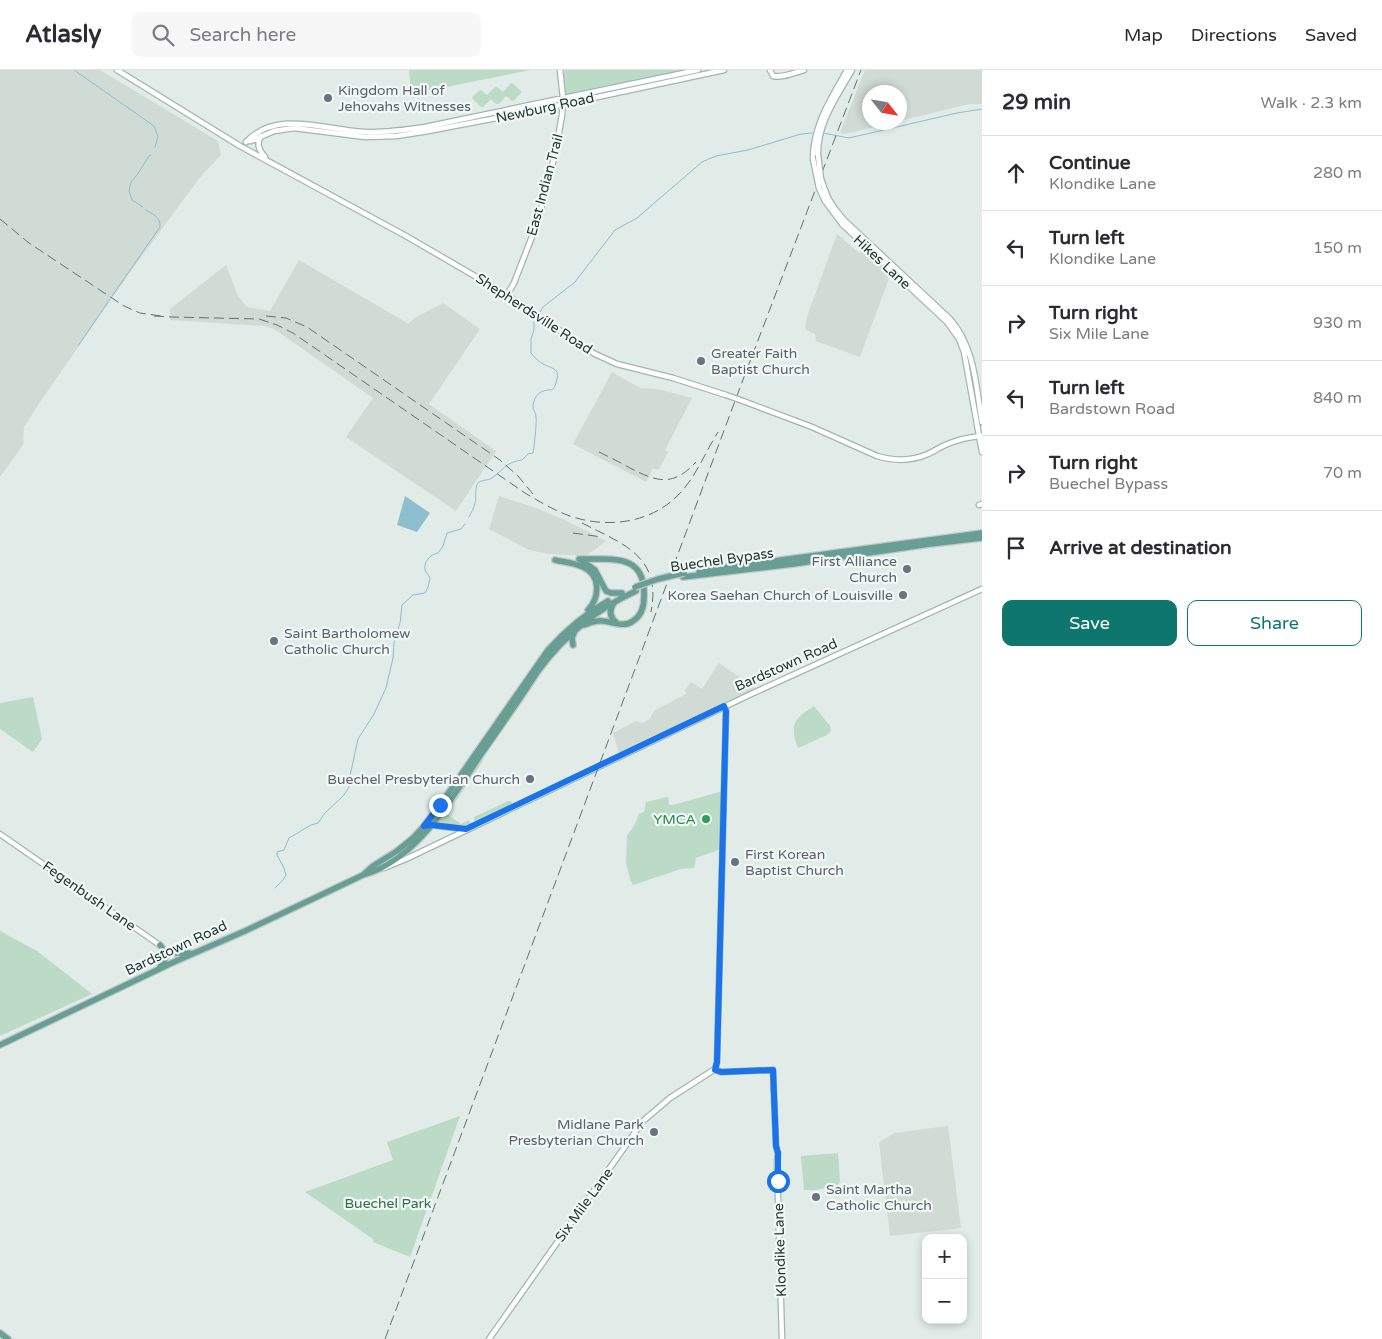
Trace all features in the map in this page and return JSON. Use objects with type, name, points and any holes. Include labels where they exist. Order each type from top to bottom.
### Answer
[{"type":"main road","name":"Shepherdsville Road","points":[[117,70],[240,146],[406,236],[507,295],[590,351],[610,361],[678,379],[778,413],[889,459],[918,458],[948,444],[981,436]]},
{"type":"main road","name":"East Indian Trail","points":[[507,295],[514,283],[538,221],[557,146],[563,104],[560,70]]},
{"type":"main road","name":"Newburg Road","points":[[240,146],[249,138],[265,129],[283,124],[300,123],[363,132],[391,131],[460,120],[698,70]]},
{"type":"main road","name":"Newburg Road","points":[[247,141],[282,129],[294,128],[365,138],[397,136],[724,70]]},
{"type":"main road","points":[[770,70],[773,76],[778,77],[804,70]]},
{"type":"main road","name":"Hikes Lane","points":[[850,70],[824,120],[818,144],[821,179],[827,199],[844,220],[950,319],[961,332],[971,360],[982,422]]},
{"type":"main road","name":"Hikes Lane","points":[[850,70],[826,106],[819,121],[813,159],[819,188],[842,224],[947,322],[955,332],[962,345],[966,359],[981,436],[982,452]]},
{"type":"main road","points":[[261,136],[258,142],[259,148],[270,162]]},
{"type":"main road","name":"Buechel Bypass","points":[[413,841],[545,654],[560,636],[582,617],[622,595],[684,575],[735,565],[982,533]]},
{"type":"main road","name":"Buechel Bypass","points":[[684,575],[793,564],[982,538]]},
{"type":"main road","points":[[556,560],[581,566],[587,569],[594,577],[598,587],[597,596],[592,606],[582,617]]},
{"type":"main road","points":[[574,645],[572,638],[577,628],[599,621],[619,624],[632,622],[641,612],[644,594],[640,574],[634,567],[623,560],[579,560],[594,570],[606,591],[622,595]]},
{"type":"main road","name":"Bardstown Road","points":[[375,869],[383,868],[420,852],[724,706],[982,589]]},
{"type":"main road","points":[[619,624],[612,618],[610,612],[613,605],[622,595]]},
{"type":"main road","name":"Buechel Bypass","points":[[383,868],[432,825],[544,664],[560,644],[577,628],[622,595]]},
{"type":"main road","points":[[715,1070],[717,1062],[724,795],[726,711],[724,706]]},
{"type":"main road","points":[[462,783],[461,780],[478,754]]},
{"type":"main road","points":[[424,826],[432,825],[466,829]]},
{"type":"main road","name":"Fegenbush Lane","points":[[0,834],[160,945],[176,961]]},
{"type":"main road","points":[[413,841],[420,852]]},
{"type":"main road","name":"Bardstown Road","points":[[0,1045],[363,875],[375,869],[413,841]]},
{"type":"main road","points":[[158,970],[166,957],[160,945]]},
{"type":"main road","points":[[168,951],[182,954],[196,952]]},
{"type":"main road","name":"Six Mile Lane","points":[[489,1339],[643,1121],[670,1098],[715,1070]]},
{"type":"main road","name":"Klondike Lane","points":[[715,1070],[721,1072],[773,1070],[776,1146],[778,1153],[782,1339]]},
{"type":"main road","points":[[0,1333],[8,1339]]},
{"type":"shaded area","points":[[0,70],[100,70],[218,141],[221,155],[202,175],[131,271],[40,402],[24,427],[23,445],[0,477]]},
{"type":"shaded area","points":[[865,70],[982,70],[982,104],[969,104],[907,119],[907,85],[862,85],[862,130],[845,134],[840,133]]},
{"type":"shaded area","points":[[837,234],[859,253],[862,250],[870,257],[872,256],[891,273],[860,357],[816,341],[815,334],[806,330],[805,327]]},
{"type":"shaded area","points":[[299,260],[409,324],[413,319],[443,303],[480,329],[429,404],[496,451],[456,511],[346,437],[373,398],[274,329],[265,326],[170,320],[170,309],[226,265],[238,296],[247,307],[270,311]]},
{"type":"shaded area","points":[[612,372],[640,388],[658,389],[692,398],[665,450],[668,452],[659,470],[653,468],[646,482],[573,444]]},
{"type":"shaded area","points":[[499,496],[565,520],[606,541],[586,556],[549,554],[529,550],[489,529]]},
{"type":"shaded area","points":[[719,663],[755,688],[619,753],[613,733],[636,721],[642,723],[650,719],[654,711],[686,694],[685,690],[691,682],[702,689]]},
{"type":"shaded area","points":[[948,1126],[961,1228],[890,1236],[879,1143],[894,1133]]},
{"type":"green space","points":[[409,70],[531,70],[411,94]]},
{"type":"green space","points":[[564,70],[691,70],[567,95],[565,92]]},
{"type":"green space","points":[[511,83],[521,91],[512,101],[506,96],[499,104],[496,104],[491,99],[481,107],[472,97],[480,90],[487,95],[495,87],[503,92]]},
{"type":"green space","points":[[33,697],[42,739],[33,752],[0,729],[0,703]]},
{"type":"green space","points":[[814,706],[830,726],[831,731],[827,735],[798,748],[794,733],[795,723]]},
{"type":"green space","points":[[482,760],[447,814],[461,824],[469,820],[471,824],[460,828],[437,824],[437,822]]},
{"type":"green space","name":"YMCA","points":[[723,791],[721,849],[696,858],[694,868],[681,869],[633,885],[626,863],[627,836],[639,814],[644,812],[646,802],[668,797],[669,805],[673,805]]},
{"type":"green space","points":[[511,801],[512,804],[476,822],[474,820],[474,817]]},
{"type":"green space","points":[[0,931],[37,951],[92,994],[0,1036]]},
{"type":"green space","name":"Buechel Park","points":[[460,1116],[410,1257],[373,1242],[373,1239],[305,1192],[393,1160],[387,1142]]},
{"type":"green space","points":[[838,1153],[840,1181],[838,1185],[816,1190],[804,1190],[801,1156]]},
{"type":"water","points":[[405,496],[430,513],[417,532],[397,525]]},
{"type":"waterway","points":[[74,70],[154,126],[158,137],[155,147]]},
{"type":"waterway","points":[[823,133],[849,138],[982,109]]},
{"type":"waterway","points":[[469,517],[475,505],[478,483],[490,479],[509,464],[522,460],[528,454],[533,453],[536,420],[533,407],[534,402],[539,393],[553,389],[558,375],[556,370],[541,363],[531,353],[534,322],[543,307],[575,282],[615,230],[637,218],[702,162],[716,156],[748,150],[801,134],[812,133]]},
{"type":"waterway","points":[[143,207],[132,200],[129,191],[131,182],[151,155]]},
{"type":"waterway","points":[[112,296],[160,227],[158,218],[146,210]]},
{"type":"waterway","points":[[78,346],[110,299]]},
{"type":"waterway","points":[[275,888],[286,875],[277,852],[284,850],[289,838],[318,823],[349,787],[358,739],[374,714],[386,688],[402,605],[413,595],[425,593],[430,578],[425,570],[426,561],[438,553],[443,546],[447,533],[461,529],[465,524]]},
{"type":"railway","points":[[385,1339],[741,385],[861,70]]},
{"type":"railway","points":[[0,219],[29,243],[124,306],[140,313],[161,316]]},
{"type":"railway","points":[[154,316],[259,319],[277,325],[293,333],[525,493],[561,512],[587,521],[617,522],[632,520],[646,516],[671,502],[682,491],[697,470],[718,432]]},
{"type":"railway","points":[[266,316],[286,318],[307,327],[500,460],[518,476],[533,494]]},
{"type":"railway","points":[[599,452],[640,473],[664,480],[680,475],[696,462]]},
{"type":"railway","points":[[582,523],[625,546],[636,554],[645,565],[651,577],[653,593],[651,612]]},
{"type":"railway","points":[[573,533],[602,537]]},
{"type":"place","name":"Kingdom Hall of Jehovahs Witnesses","points":[[328,98]]},
{"type":"place","name":"Greater Faith Baptist Church","points":[[701,361]]},
{"type":"place","name":"First Alliance Church","points":[[907,569]]},
{"type":"place","name":"Korea Saehan Church of Louisville","points":[[903,595]]},
{"type":"place","name":"Saint Bartholomew Catholic Church","points":[[274,641]]},
{"type":"place","name":"Buechel Presbyterian Church","points":[[530,779]]},
{"type":"place","name":"YMCA","points":[[706,819]]},
{"type":"place","name":"First Korean Baptist Church","points":[[735,862]]},
{"type":"place","name":"Midlane Park Presbyterian Church","points":[[654,1132]]},
{"type":"place","name":"Saint Martha Catholic Church","points":[[816,1197]]},
{"type":"route","points":[[440,805],[424,826],[432,825],[466,829],[724,706],[726,711],[724,795],[717,1062],[715,1070],[721,1072],[773,1070],[778,1181]]}]
